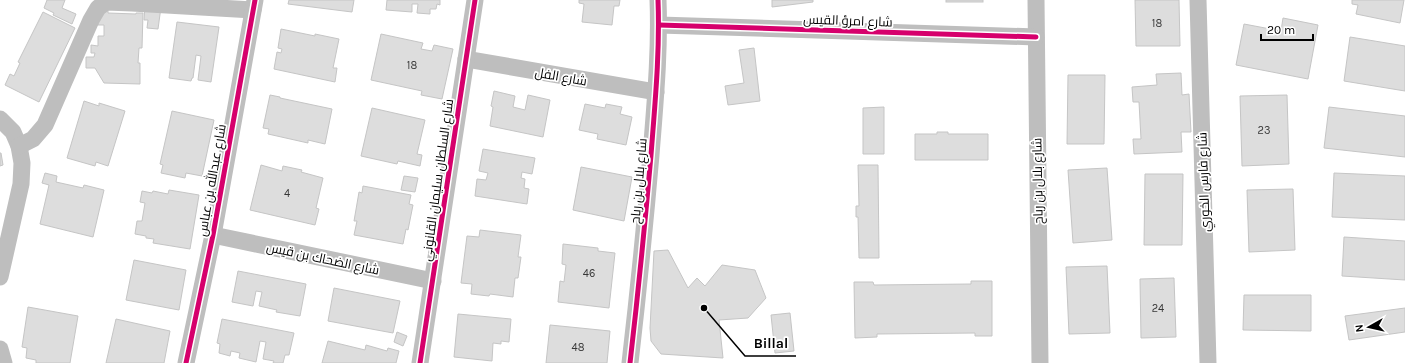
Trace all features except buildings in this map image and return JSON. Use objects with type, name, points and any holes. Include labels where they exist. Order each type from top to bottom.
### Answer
[{"type":"street","name":"شارع السلطان سليمان القانوني","points":[[420,363],[475,0]]},
{"type":"street","name":"شارع بلال بن رباح","points":[[630,363],[644,238],[656,92],[659,25],[658,0]]},
{"type":"street","name":"شارع بلال بن رباح","points":[[1036,0],[1040,363]]},
{"type":"street","name":"شارع فارس الخوري","points":[[1198,0],[1208,363]]},
{"type":"street","points":[[19,146],[33,138],[45,125],[91,20],[98,8],[106,2],[254,5]]},
{"type":"street","name":"شارع عبدالله بن عباس","points":[[186,363],[213,235],[254,5]]},
{"type":"street","name":"شارع امرؤ القيس","points":[[659,25],[1036,37]]},
{"type":"street","name":"شارع الفل","points":[[466,59],[656,92]]},
{"type":"street","points":[[0,119],[13,132],[19,146],[22,163],[21,184],[0,277]]},
{"type":"street","name":"شارع الضحاك بن قيس","points":[[213,235],[433,282]]},
{"type":"street","points":[[0,349],[4,363]]},
{"type":"cycle path","points":[[186,363],[213,235],[255,0]]},
{"type":"cycle path","points":[[420,363],[475,0]]},
{"type":"cycle path","points":[[630,363],[651,155],[658,58],[658,0]]},
{"type":"cycle path","points":[[659,25],[1036,37]]},
{"type":"place","name":"Billal","points":[[704,308]]}]
